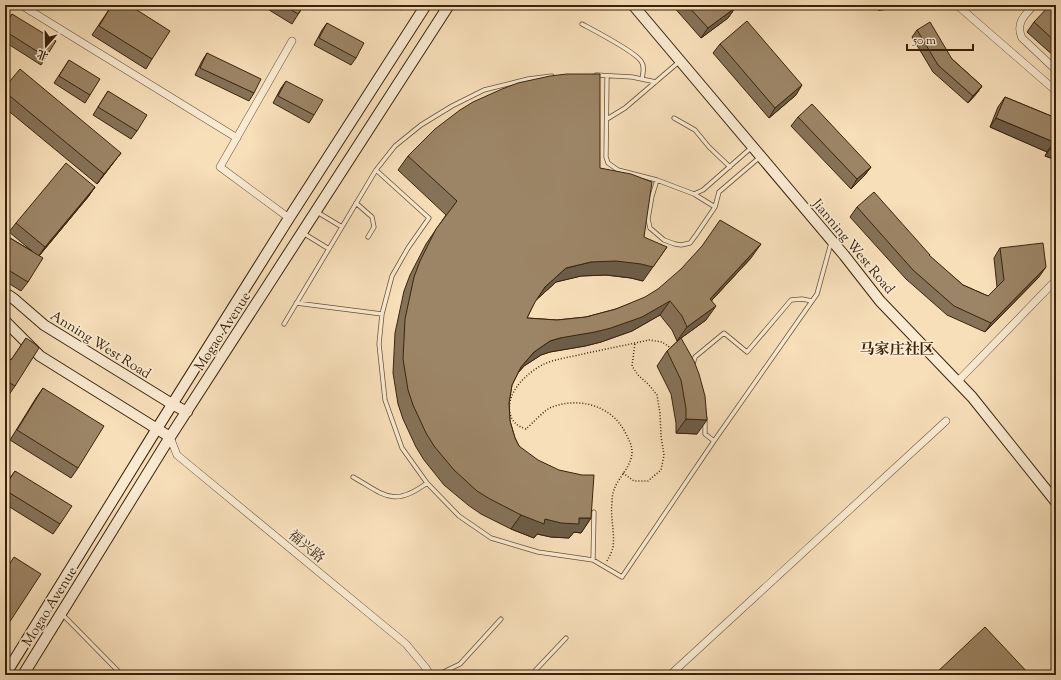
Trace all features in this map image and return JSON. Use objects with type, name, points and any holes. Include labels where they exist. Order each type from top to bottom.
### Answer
[{"type":"main road","name":"Mogao Avenue","points":[[5,675],[172,404],[426,5]]},
{"type":"main road","name":"Mogao Avenue","points":[[23,675],[170,437],[449,5]]},
{"type":"main road","name":"Jianning West Road","points":[[633,5],[832,240],[880,301],[972,397],[1056,502]]},
{"type":"main road","name":"Anning West Road","points":[[5,293],[44,325],[187,412]]},
{"type":"main road","points":[[5,321],[40,356],[170,437]]},
{"type":"street","points":[[21,5],[237,138]]},
{"type":"street","points":[[957,5],[1056,91]]},
{"type":"street","points":[[1034,5],[1021,20],[1019,26],[1020,34],[1022,38],[1056,70]]},
{"type":"street","points":[[289,218],[220,167],[292,41]]},
{"type":"street","points":[[958,381],[1056,280]]},
{"type":"street","points":[[670,675],[946,421]]},
{"type":"street","name":"福兴路","points":[[170,437],[177,455],[406,644],[430,675]]},
{"type":"lane","points":[[582,24],[633,54],[642,61],[644,68],[642,79]]},
{"type":"lane","points":[[607,119],[626,108],[680,61]]},
{"type":"lane","points":[[591,75],[632,77],[656,82]]},
{"type":"lane","points":[[284,324],[376,170],[395,146],[421,124],[484,90],[528,79],[554,76]]},
{"type":"lane","points":[[607,76],[606,157],[608,163],[618,170],[656,180],[694,194],[715,207]]},
{"type":"lane","points":[[674,118],[695,130],[730,167]]},
{"type":"lane","points":[[694,194],[703,190],[752,147]]},
{"type":"lane","points":[[656,180],[648,219],[650,228],[664,240],[681,245],[690,243],[715,207],[719,192],[761,156]]},
{"type":"lane","points":[[376,170],[429,218],[408,248],[392,276],[382,314],[379,344],[385,400],[402,448],[427,483],[459,516],[491,538],[538,552],[594,560],[622,577],[714,441],[817,294],[832,240]]},
{"type":"lane","points":[[356,204],[372,217],[374,226],[368,237]]},
{"type":"lane","points":[[316,211],[342,227]]},
{"type":"lane","points":[[302,233],[329,249]]},
{"type":"lane","points":[[695,371],[692,365],[695,357],[724,333],[747,352],[791,300],[802,299],[812,301]]},
{"type":"lane","points":[[296,304],[382,314]]},
{"type":"lane","points":[[704,412],[705,434],[714,441]]},
{"type":"lane","points":[[353,477],[388,496],[403,497],[414,493],[427,483]]},
{"type":"lane","points":[[594,512],[594,560]]},
{"type":"lane","points":[[61,613],[122,675]]},
{"type":"lane","points":[[438,675],[460,664],[501,618]]},
{"type":"lane","points":[[531,675],[566,638]]},
{"type":"path","points":[[604,566],[613,548],[611,508],[612,497],[615,487],[628,464],[632,453],[630,442],[614,417],[607,411],[591,404],[563,404],[550,408],[526,429],[520,427],[512,420],[510,410],[513,392],[524,379],[543,365],[567,358],[649,340],[662,342],[674,349]]},
{"type":"path","points":[[623,473],[634,481],[648,481],[661,470],[664,455],[660,436],[660,413],[657,395],[638,375],[632,366],[635,343]]},
{"type":"building","points":[[112,5],[129,5],[170,31],[152,59],[99,26]]},
{"type":"building","points":[[283,5],[304,5],[298,14]]},
{"type":"building","points":[[687,5],[733,5],[735,8],[708,28]]},
{"type":"building","points":[[1050,5],[1056,10],[1056,42],[1034,22]]},
{"type":"building","points":[[12,14],[56,41],[46,57],[5,31],[5,25]]},
{"type":"building","points":[[747,21],[802,85],[775,108],[720,44]]},
{"type":"building","points":[[930,22],[952,59],[982,86],[973,96],[938,65],[917,30]]},
{"type":"building","points":[[327,23],[364,43],[356,58],[319,38]]},
{"type":"building","points":[[207,53],[261,79],[254,93],[200,68]]},
{"type":"building","points":[[69,60],[100,79],[90,95],[59,76]]},
{"type":"building","points":[[20,69],[121,153],[104,174],[5,92],[5,87]]},
{"type":"building","points":[[567,74],[600,74],[600,168],[631,174],[652,182],[644,237],[667,247],[653,267],[616,261],[591,262],[566,268],[545,287],[527,318],[557,320],[586,317],[616,309],[645,297],[658,289],[681,269],[702,246],[720,220],[761,244],[710,299],[716,306],[687,327],[682,316],[670,301],[642,317],[611,328],[550,341],[534,352],[521,367],[512,385],[509,403],[510,421],[519,446],[538,460],[559,470],[582,475],[594,475],[591,518],[579,518],[579,524],[561,523],[545,519],[544,524],[521,515],[477,491],[454,470],[434,446],[413,405],[408,390],[403,359],[405,319],[414,277],[420,261],[436,229],[457,201],[408,156],[435,129],[473,102],[518,83]]},
{"type":"building","points":[[286,81],[323,100],[314,115],[278,96]]},
{"type":"building","points":[[108,91],[147,115],[137,131],[98,107]]},
{"type":"building","points":[[1005,97],[1056,118],[1056,148],[1052,146],[1054,142],[996,118]]},
{"type":"building","points":[[812,104],[871,167],[857,179],[798,117]]},
{"type":"building","points":[[66,163],[95,187],[45,247],[16,223]]},
{"type":"building","points":[[874,192],[929,255],[963,285],[988,296],[1004,280],[1000,248],[1043,243],[1046,267],[991,323],[954,306],[913,270],[857,207]]},
{"type":"building","points":[[5,235],[43,258],[28,282],[5,268]]},
{"type":"building","points":[[26,338],[39,348],[15,386],[5,380],[5,356],[11,360]]},
{"type":"building","points":[[681,338],[694,361],[699,374],[705,396],[707,420],[686,419],[686,409],[681,380],[667,351]]},
{"type":"building","points":[[43,388],[104,426],[78,468],[17,430]]},
{"type":"building","points":[[15,471],[72,506],[60,524],[5,490],[5,486]]},
{"type":"building","points":[[14,557],[41,574],[5,629],[5,571]]},
{"type":"building","points":[[985,627],[1030,675],[934,675]]},
{"type":"building","points":[[95,670],[99,675],[89,675]]},
{"type":"district","name":"马家庄社区","points":[[897,349]]}]
